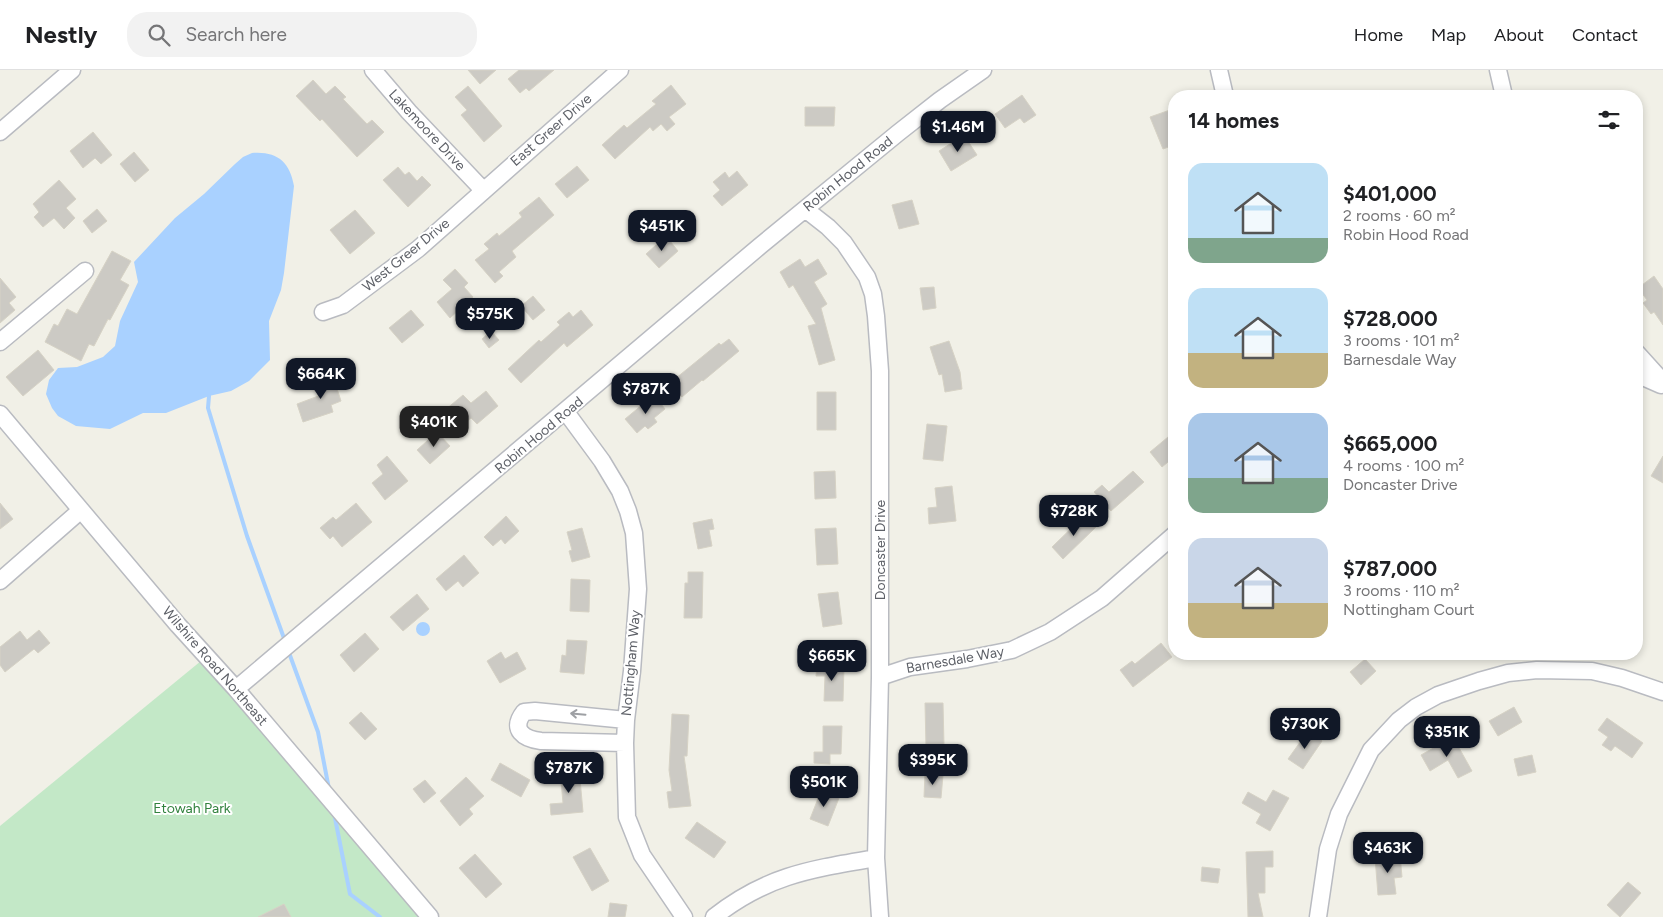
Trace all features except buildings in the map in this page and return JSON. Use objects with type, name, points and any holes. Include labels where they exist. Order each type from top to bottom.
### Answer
[{"type":"street","points":[[0,132],[72,70]]},
{"type":"street","name":"Lakemoore Drive","points":[[373,70],[409,112],[483,190]]},
{"type":"street","name":"East Greer Drive","points":[[483,190],[620,70]]},
{"type":"street","name":"Robin Hood Road","points":[[236,689],[806,209],[940,100],[983,70]]},
{"type":"street","points":[[1219,70],[1224,90]]},
{"type":"street","points":[[1498,70],[1503,90]]},
{"type":"street","name":"West Greer Drive","points":[[323,312],[342,304],[418,249],[483,190]]},
{"type":"street","name":"Doncaster Drive","points":[[806,209],[828,226],[844,243],[868,278],[873,294],[876,316],[880,371],[880,677],[876,858],[880,917]]},
{"type":"street","points":[[0,342],[85,272]]},
{"type":"street","points":[[1643,360],[1663,382]]},
{"type":"street","points":[[1643,377],[1663,386]]},
{"type":"street","name":"Nottingham Way","points":[[566,412],[597,453],[620,491],[634,533],[638,589],[632,671],[626,720],[627,817],[642,855],[684,917]]},
{"type":"street","name":"Wilshire Road Northeast","points":[[0,414],[178,625],[236,689],[430,917]]},
{"type":"street","points":[[0,581],[81,510]]},
{"type":"street","name":"Barnesdale Way","points":[[880,677],[910,667],[1012,650],[1050,632],[1102,598],[1168,540]]},
{"type":"street","points":[[1318,917],[1328,849],[1339,814],[1371,750],[1399,720],[1416,707],[1438,695],[1479,681],[1508,673],[1537,670],[1592,671],[1622,678],[1663,692]]},
{"type":"street","points":[[625,743],[536,741],[530,740],[522,734],[519,728],[520,718],[524,712],[535,711],[626,720]]},
{"type":"street","points":[[714,917],[752,891],[775,881],[812,868],[876,858]]},
{"type":"green space","name":"Etowah Park","points":[[207,656],[428,917],[0,917],[0,826]]},
{"type":"water","points":[[252,153],[269,154],[281,160],[289,170],[294,186],[281,290],[269,321],[270,360],[249,381],[231,391],[209,396],[166,413],[143,413],[110,429],[76,426],[58,416],[46,394],[49,380],[58,368],[77,367],[103,357],[115,346],[120,321],[138,282],[134,262],[175,218],[243,157]]},
{"type":"water","points":[[470,309],[475,311],[477,315],[470,329],[465,330],[461,328],[460,324],[466,311]]},
{"type":"water","points":[[420,622],[426,622],[430,629],[426,636],[420,636],[416,632],[416,626]]},
{"type":"waterway","points":[[209,396],[208,408],[247,536],[285,641]]},
{"type":"waterway","points":[[288,650],[318,732],[329,789]]},
{"type":"waterway","points":[[334,813],[350,894],[380,917]]}]
